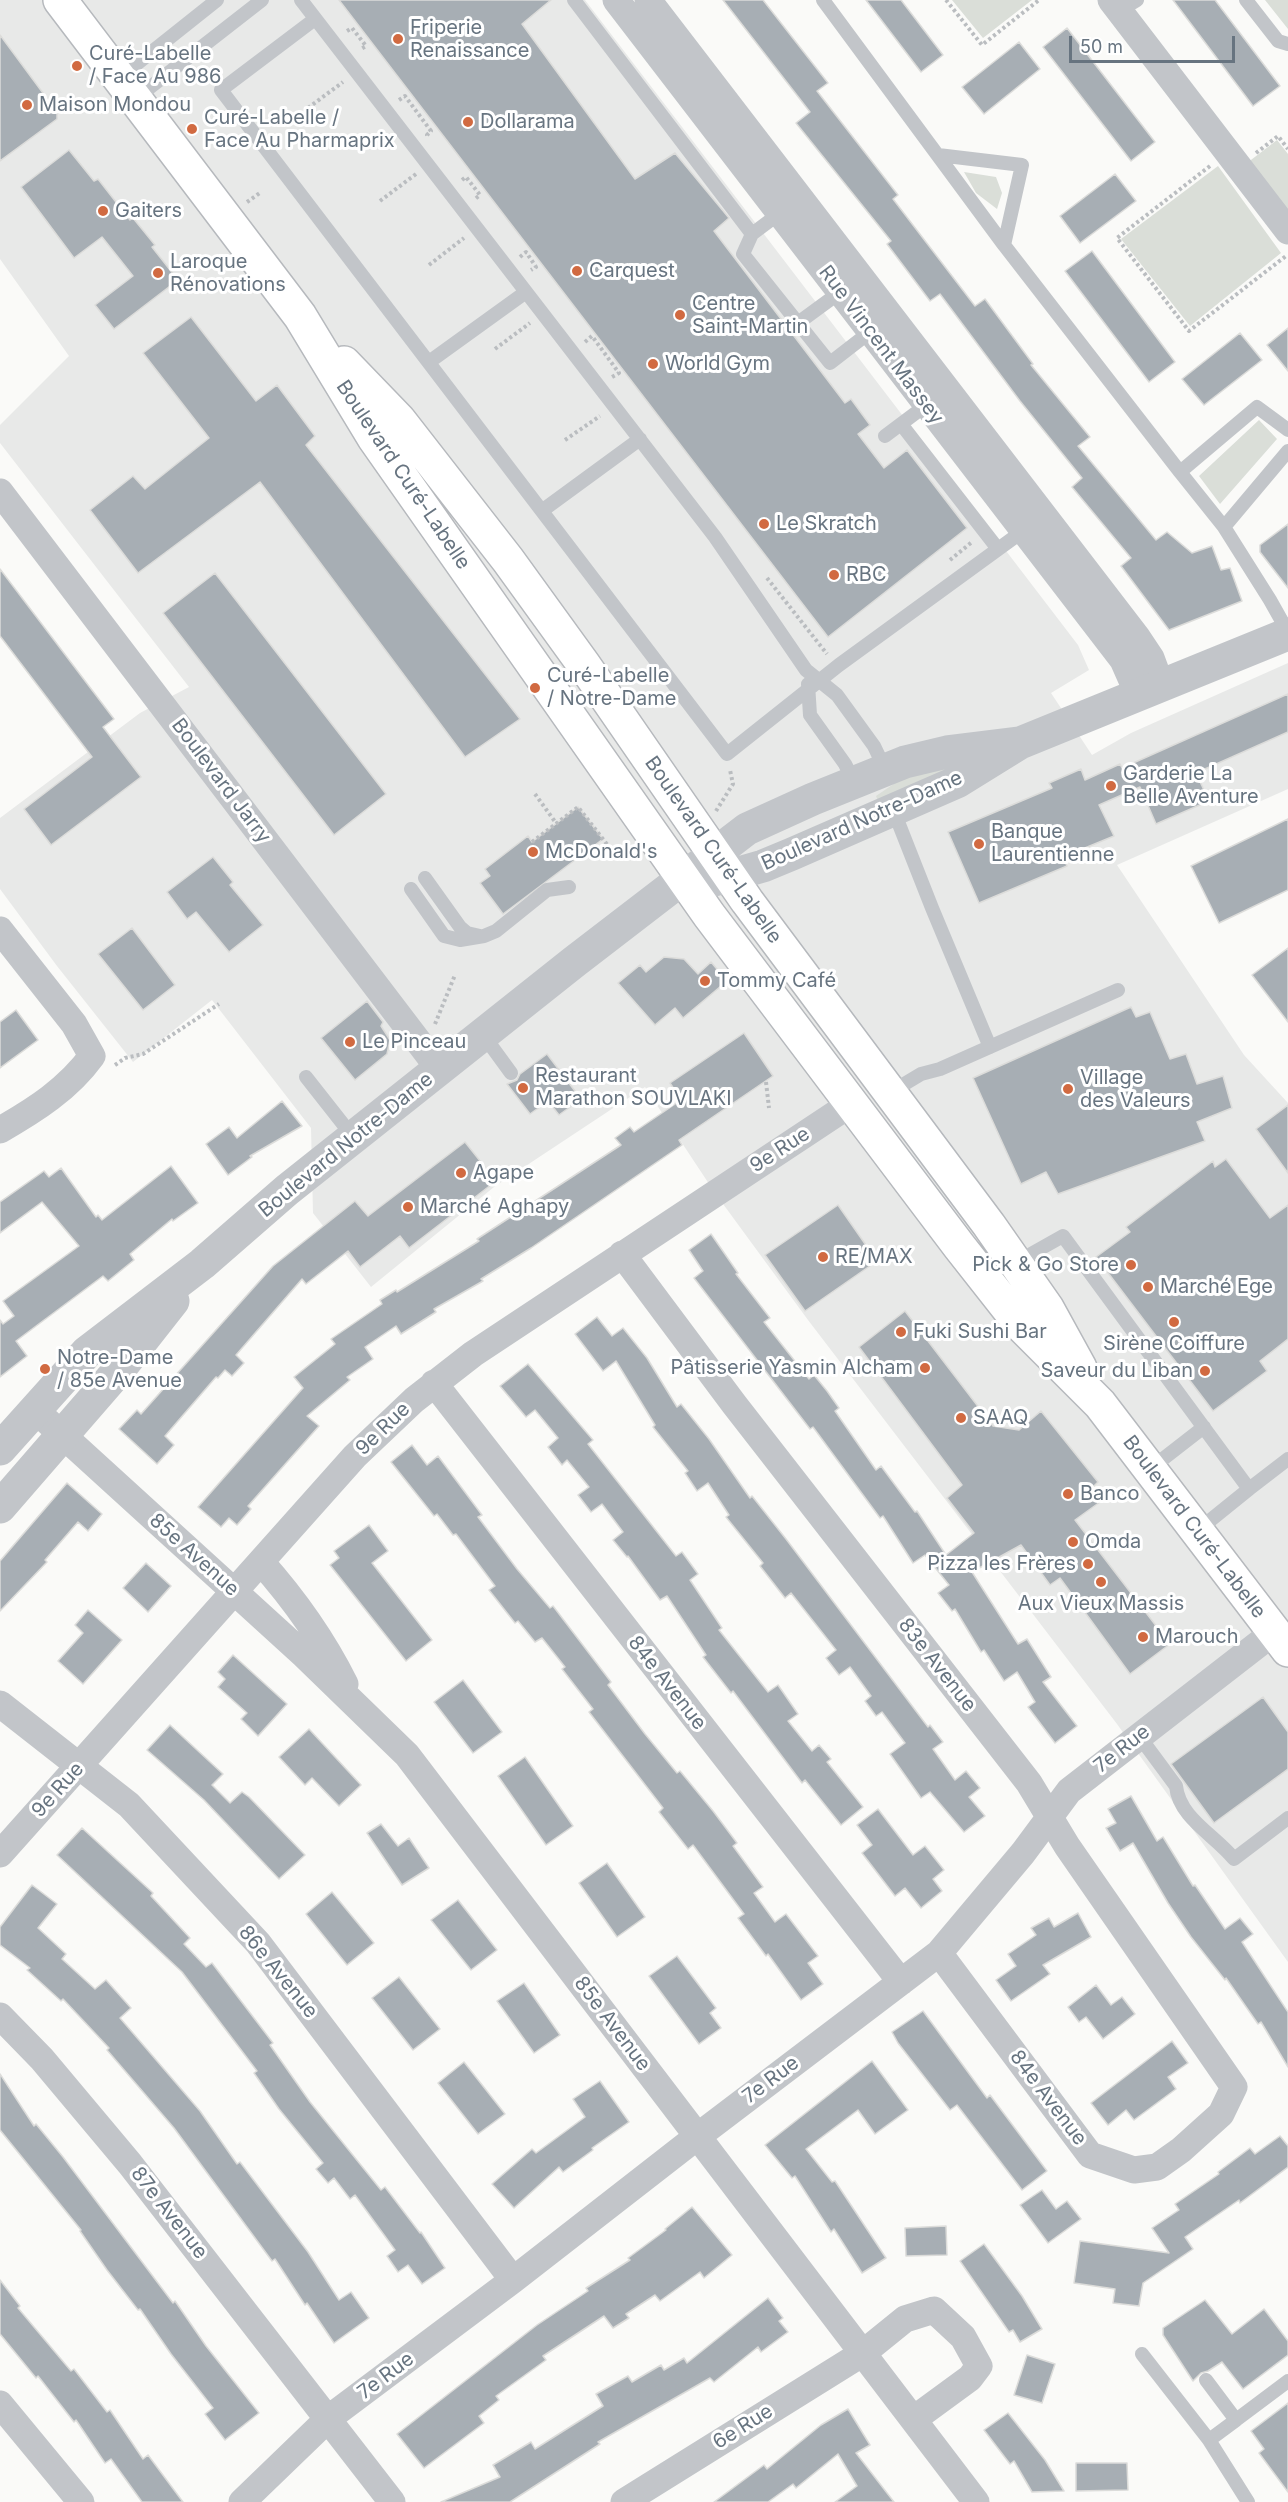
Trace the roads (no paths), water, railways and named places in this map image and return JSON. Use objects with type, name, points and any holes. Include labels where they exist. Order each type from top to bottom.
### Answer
[{"type":"main road","name":"Boulevard Curé-Labelle","points":[[60,0],[300,316],[374,438],[544,678],[678,887],[852,1103],[918,1193],[1022,1326],[1100,1404],[1197,1531],[1283,1637]]},
{"type":"main road","name":"Boulevard Curé-Labelle","points":[[300,316],[399,420],[465,503],[584,665],[722,865],[891,1092],[1047,1308],[1100,1404]]},
{"type":"street","name":"Rue Vincent Massey","points":[[616,0],[780,213],[850,285],[870,332],[937,398],[1023,531],[1150,690]]},
{"type":"street","name":"Rue Vincent Massey","points":[[648,0],[850,285],[937,398],[1137,637],[1151,658],[1150,690]]},
{"type":"street","points":[[1122,4],[1233,159],[1288,231]]},
{"type":"street","name":"Boulevard Jarry","points":[[0,492],[440,1070]]},
{"type":"street","name":"Boulevard Notre-Dame","points":[[0,1449],[87,1352],[202,1264],[273,1202],[574,962],[678,887],[722,865],[763,866],[957,782],[1020,743],[1288,633]]},
{"type":"street","name":"Boulevard Notre-Dame","points":[[722,865],[747,829],[885,769],[947,752],[1020,743]]},
{"type":"street","points":[[0,930],[102,1061],[79,1074],[37,1109],[0,1130]]},
{"type":"street","name":"9e Rue","points":[[0,1854],[80,1767],[234,1591],[397,1414],[463,1361],[852,1103]]},
{"type":"street","name":"83e Avenue","points":[[622,1254],[734,1404],[1029,1783],[1066,1846],[1234,2087]]},
{"type":"street","name":"Boulevard Notre-Dame","points":[[0,1507],[118,1371],[202,1264]]},
{"type":"street","name":"84e Avenue","points":[[434,1383],[901,1982]]},
{"type":"street","name":"85e Avenue","points":[[35,1410],[396,1742],[976,2502]]},
{"type":"street","name":"85e Avenue","points":[[261,1562],[328,1650],[353,1701]]},
{"type":"street","name":"7e Rue","points":[[242,2502],[329,2418],[939,1953],[1023,1853],[1049,1816],[1077,1785],[1139,1736],[1283,1637]]},
{"type":"street","name":"86e Avenue","points":[[0,1704],[129,1805],[258,1943],[513,2280]]},
{"type":"street","name":"84e Avenue","points":[[939,1953],[1090,2156],[1134,2170],[1157,2167],[1181,2150],[1221,2114],[1234,2087]]},
{"type":"street","name":"87e Avenue","points":[[0,2016],[42,2059],[130,2164],[329,2418]]},
{"type":"street","points":[[863,2353],[906,2319],[934,2310],[963,2337],[979,2366],[970,2378],[914,2419]]},
{"type":"street","name":"6e Rue","points":[[624,2502],[863,2353]]},
{"type":"street","points":[[0,2404],[81,2502]]},
{"type":"street","points":[[329,2418],[392,2502]]},
{"type":"lane","points":[[127,88],[217,0]]},
{"type":"lane","points":[[127,88],[262,0]]},
{"type":"lane","points":[[300,0],[715,537],[806,670],[814,686],[810,715],[845,764],[854,782]]},
{"type":"lane","points":[[574,0],[752,234]]},
{"type":"lane","points":[[823,0],[1004,245],[1224,527],[1288,633]]},
{"type":"lane","points":[[1246,0],[1278,41],[1288,44]]},
{"type":"lane","points":[[315,19],[221,90],[728,754],[814,686],[1023,531]]},
{"type":"lane","points":[[938,155],[1022,165],[1004,245]]},
{"type":"lane","points":[[780,213],[752,234],[743,254],[830,363],[870,332]]},
{"type":"lane","points":[[798,323],[850,285]]},
{"type":"lane","points":[[429,362],[526,292]]},
{"type":"lane","points":[[885,436],[937,398]]},
{"type":"lane","points":[[1180,472],[1257,407],[1288,430]]},
{"type":"lane","points":[[901,424],[998,549]]},
{"type":"lane","points":[[543,510],[640,439]]},
{"type":"lane","points":[[1224,527],[1288,451]]},
{"type":"lane","points":[[814,686],[837,695],[870,741],[885,769]]},
{"type":"lane","points":[[894,809],[990,1047]]},
{"type":"lane","points":[[425,878],[460,927],[467,933],[484,936]]},
{"type":"lane","points":[[411,889],[444,936],[460,940],[484,936],[496,931],[547,890],[569,887]]},
{"type":"lane","points":[[891,1092],[921,1074],[940,1069],[1118,990]]},
{"type":"lane","points":[[484,1036],[511,1073]]},
{"type":"lane","points":[[306,1077],[354,1138]]},
{"type":"lane","points":[[1015,1263],[1063,1236],[1249,1489]]},
{"type":"lane","points":[[1150,1469],[1204,1427]]},
{"type":"lane","points":[[1197,1531],[1288,1459]]},
{"type":"lane","points":[[1139,1736],[1176,1786],[1177,1796],[1204,1832],[1223,1846],[1234,1859],[1288,1818]]},
{"type":"lane","points":[[1142,2354],[1209,2440],[1248,2502]]},
{"type":"lane","points":[[1206,2380],[1236,2420]]},
{"type":"lane","points":[[1209,2440],[1288,2381]]},
{"type":"place","name":"Friperie Renaissance","points":[[398,39]]},
{"type":"place","name":"Curé-Labelle / Face Au 986","points":[[77,66]]},
{"type":"place","name":"Maison Mondou","points":[[27,105]]},
{"type":"place","name":"Dollarama","points":[[468,122]]},
{"type":"place","name":"Curé-Labelle / Face Au Pharmaprix","points":[[192,129]]},
{"type":"place","name":"Gaiters","points":[[103,211]]},
{"type":"place","name":"Carquest","points":[[577,271]]},
{"type":"place","name":"Laroque Rénovations","points":[[158,273]]},
{"type":"place","name":"Centre Saint-Martin","points":[[680,315]]},
{"type":"place","name":"World Gym","points":[[653,364]]},
{"type":"place","name":"Le Skratch","points":[[764,524]]},
{"type":"place","name":"RBC","points":[[834,575]]},
{"type":"place","name":"Curé-Labelle / Notre-Dame","points":[[535,688]]},
{"type":"place","name":"Garderie La Belle Aventure","points":[[1111,786]]},
{"type":"place","name":"Banque Laurentienne","points":[[979,844]]},
{"type":"place","name":"McDonald's","points":[[533,852]]},
{"type":"place","name":"Tommy Café","points":[[705,981]]},
{"type":"place","name":"Le Pinceau","points":[[350,1042]]},
{"type":"place","name":"Restaurant Marathon SOUVLAKI","points":[[523,1088]]},
{"type":"place","name":"Village des Valeurs","points":[[1068,1089]]},
{"type":"place","name":"Agape","points":[[461,1173]]},
{"type":"place","name":"Marché Aghapy","points":[[408,1207]]},
{"type":"place","name":"RE/MAX","points":[[823,1257]]},
{"type":"place","name":"Pick & Go Store","points":[[1131,1265]]},
{"type":"place","name":"Marché Ege","points":[[1148,1287]]},
{"type":"place","name":"Sirène Coiffure","points":[[1174,1322]]},
{"type":"place","name":"Fuki Sushi Bar","points":[[901,1332]]},
{"type":"place","name":"Pâtisserie Yasmin Alcham","points":[[925,1368]]},
{"type":"place","name":"Notre-Dame / 85e Avenue","points":[[45,1369]]},
{"type":"place","name":"Saveur du Liban","points":[[1205,1371]]},
{"type":"place","name":"SAAQ","points":[[961,1418]]},
{"type":"place","name":"Banco","points":[[1068,1494]]},
{"type":"place","name":"Omda","points":[[1073,1542]]},
{"type":"place","name":"Pizza les Frères","points":[[1088,1564]]},
{"type":"place","name":"Aux Vieux Massis","points":[[1101,1582]]},
{"type":"place","name":"Marouch","points":[[1143,1637]]}]
